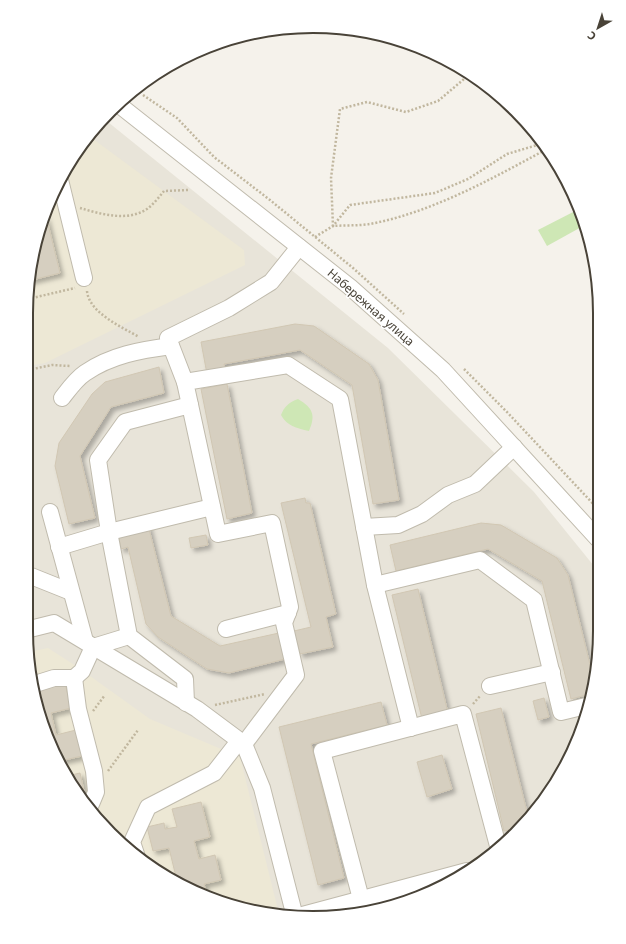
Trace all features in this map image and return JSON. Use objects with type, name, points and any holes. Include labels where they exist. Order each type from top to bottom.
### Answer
[{"type":"street","name":"Набережная улица","points":[[122,108],[350,286],[443,370],[593,534]]},
{"type":"street","points":[[62,189],[85,281]]},
{"type":"street","points":[[164,347],[168,338],[229,308],[271,282],[299,247]]},
{"type":"street","points":[[62,398],[70,387],[85,373],[117,356],[164,347]]},
{"type":"street","points":[[133,846],[132,842],[148,807],[214,773],[286,689],[296,675],[284,623],[290,608],[272,523],[218,534],[185,382],[164,347]]},
{"type":"street","points":[[185,382],[288,365],[340,399],[375,585],[411,728]]},
{"type":"street","points":[[190,405],[125,422],[98,460],[109,532],[129,636],[185,679],[191,706]]},
{"type":"street","points":[[364,527],[398,525],[422,514],[448,495],[475,484],[514,447]]},
{"type":"street","points":[[59,547],[109,532],[212,507]]},
{"type":"street","points":[[38,683],[54,678],[74,678],[82,671],[89,644],[71,592],[50,512]]},
{"type":"street","points":[[375,585],[480,560],[534,600],[561,712],[582,707]]},
{"type":"street","points":[[33,577],[71,592]]},
{"type":"street","points":[[226,629],[288,613]]},
{"type":"street","points":[[33,628],[54,623],[191,706],[241,742],[262,788],[293,910]]},
{"type":"street","points":[[89,644],[129,636]]},
{"type":"street","points":[[490,686],[552,672]]},
{"type":"street","points":[[74,678],[78,709],[94,771],[96,792],[92,802]]},
{"type":"street","points":[[361,899],[322,751],[463,714],[497,843]]},
{"type":"street","points":[[318,911],[447,876]]},
{"type":"path","points":[[333,226],[331,178],[340,109],[367,102],[406,112],[438,101],[465,78]]},
{"type":"path","points":[[143,95],[177,118],[214,157]]},
{"type":"path","points":[[299,247],[333,226],[350,205],[435,194],[468,179],[508,154],[537,145]]},
{"type":"path","points":[[333,226],[369,224],[421,209],[456,195],[542,152]]},
{"type":"path","points":[[66,204],[99,214],[129,216],[147,209],[164,191],[188,190]]},
{"type":"path","points":[[34,297],[85,281],[87,298],[98,312],[120,326],[164,347]]},
{"type":"path","points":[[33,369],[52,366],[74,366],[85,373]]},
{"type":"path","points":[[463,714],[490,686]]},
{"type":"path","points":[[191,706],[286,689]]},
{"type":"path","points":[[96,788],[138,730]]},
{"type":"shaded area","points":[[108,122],[388,348],[534,492],[593,565],[593,631],[591,668],[588,686],[578,721],[564,755],[546,787],[524,816],[498,842],[469,864],[420,890],[368,906],[350,909],[313,911],[276,909],[258,906],[223,896],[191,883],[53,736],[38,686],[35,668],[33,631],[33,313],[35,276],[38,258],[48,223],[62,189],[80,157]]},
{"type":"shaded area","points":[[94,139],[244,250],[245,265],[45,363],[33,365],[33,313],[35,276],[38,258],[54,206],[80,157]]},
{"type":"shaded area","points":[[48,648],[76,666],[150,719],[240,757],[278,909],[258,906],[223,896],[189,882],[157,864],[128,842],[102,816],[80,787],[54,738],[38,686],[34,651]]},
{"type":"green space","points":[[574,212],[579,228],[547,246],[538,230]]},
{"type":"green space","points":[[298,399],[312,412],[313,416],[309,431],[292,426],[283,419],[281,415],[287,405]]},
{"type":"building","points":[[48,224],[60,273],[35,279],[38,258]]},
{"type":"building","points":[[295,324],[314,326],[369,364],[378,380],[399,500],[373,504],[352,385],[300,350],[224,364],[225,369],[207,374],[201,342]]},
{"type":"building","points":[[159,367],[164,393],[111,407],[80,456],[95,518],[69,524],[55,466],[59,443],[92,394],[105,382]]},
{"type":"building","points":[[227,384],[252,513],[227,519],[201,389]]},
{"type":"building","points":[[305,498],[306,503],[310,503],[336,614],[326,617],[333,647],[300,654],[294,631],[311,627],[281,503]]},
{"type":"building","points":[[481,523],[501,525],[557,558],[568,575],[591,668],[585,695],[571,699],[542,581],[488,549],[396,571],[390,545]]},
{"type":"building","points":[[148,525],[171,616],[220,646],[279,633],[285,659],[229,673],[207,669],[158,637],[146,624],[128,547],[121,549],[118,533]]},
{"type":"building","points":[[206,535],[208,545],[191,548],[189,538]]},
{"type":"building","points":[[418,589],[449,717],[423,723],[392,595]]},
{"type":"building","points":[[65,683],[71,708],[51,713],[56,735],[76,730],[82,756],[65,760],[54,738],[39,689]]},
{"type":"building","points":[[544,698],[549,717],[538,720],[533,701]]},
{"type":"building","points":[[381,702],[387,725],[311,744],[344,878],[318,885],[279,727]]},
{"type":"building","points":[[501,708],[527,812],[510,830],[504,831],[476,714]]},
{"type":"building","points":[[442,755],[452,789],[427,797],[417,762]]},
{"type":"building","points":[[80,773],[84,793],[80,787],[73,775]]},
{"type":"building","points":[[201,802],[210,837],[194,841],[199,859],[215,855],[221,880],[204,884],[205,890],[175,874],[169,848],[153,851],[147,827],[164,823],[165,829],[177,827],[172,809]]}]
